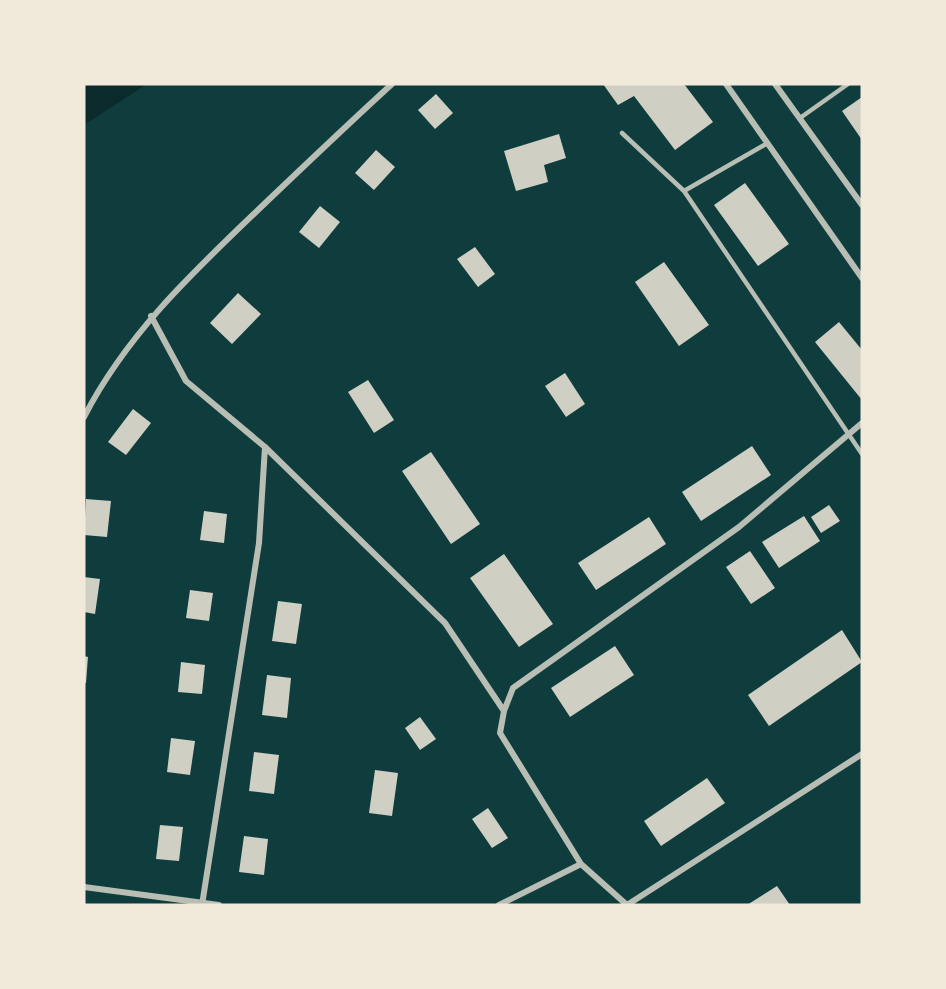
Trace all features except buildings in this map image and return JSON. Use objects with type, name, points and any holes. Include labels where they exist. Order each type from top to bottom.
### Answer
[{"type":"street","points":[[84,417],[121,354],[151,316],[196,269],[392,84]]},
{"type":"street","points":[[726,84],[862,278]]},
{"type":"street","points":[[775,84],[862,205]]},
{"type":"street","points":[[151,316],[186,381],[264,447],[445,623],[504,711]]},
{"type":"street","points":[[862,423],[740,527],[513,688],[504,711],[500,733],[581,864],[627,905],[862,754]]},
{"type":"street","points":[[202,904],[259,543],[264,447]]},
{"type":"street","points":[[499,905],[581,864]]},
{"type":"street","points":[[84,887],[219,905]]},
{"type":"lane","points":[[800,118],[848,84]]},
{"type":"lane","points":[[622,133],[684,192],[862,454]]},
{"type":"lane","points":[[684,192],[766,144]]},
{"type":"water","points":[[84,84],[147,84],[84,125]]}]
